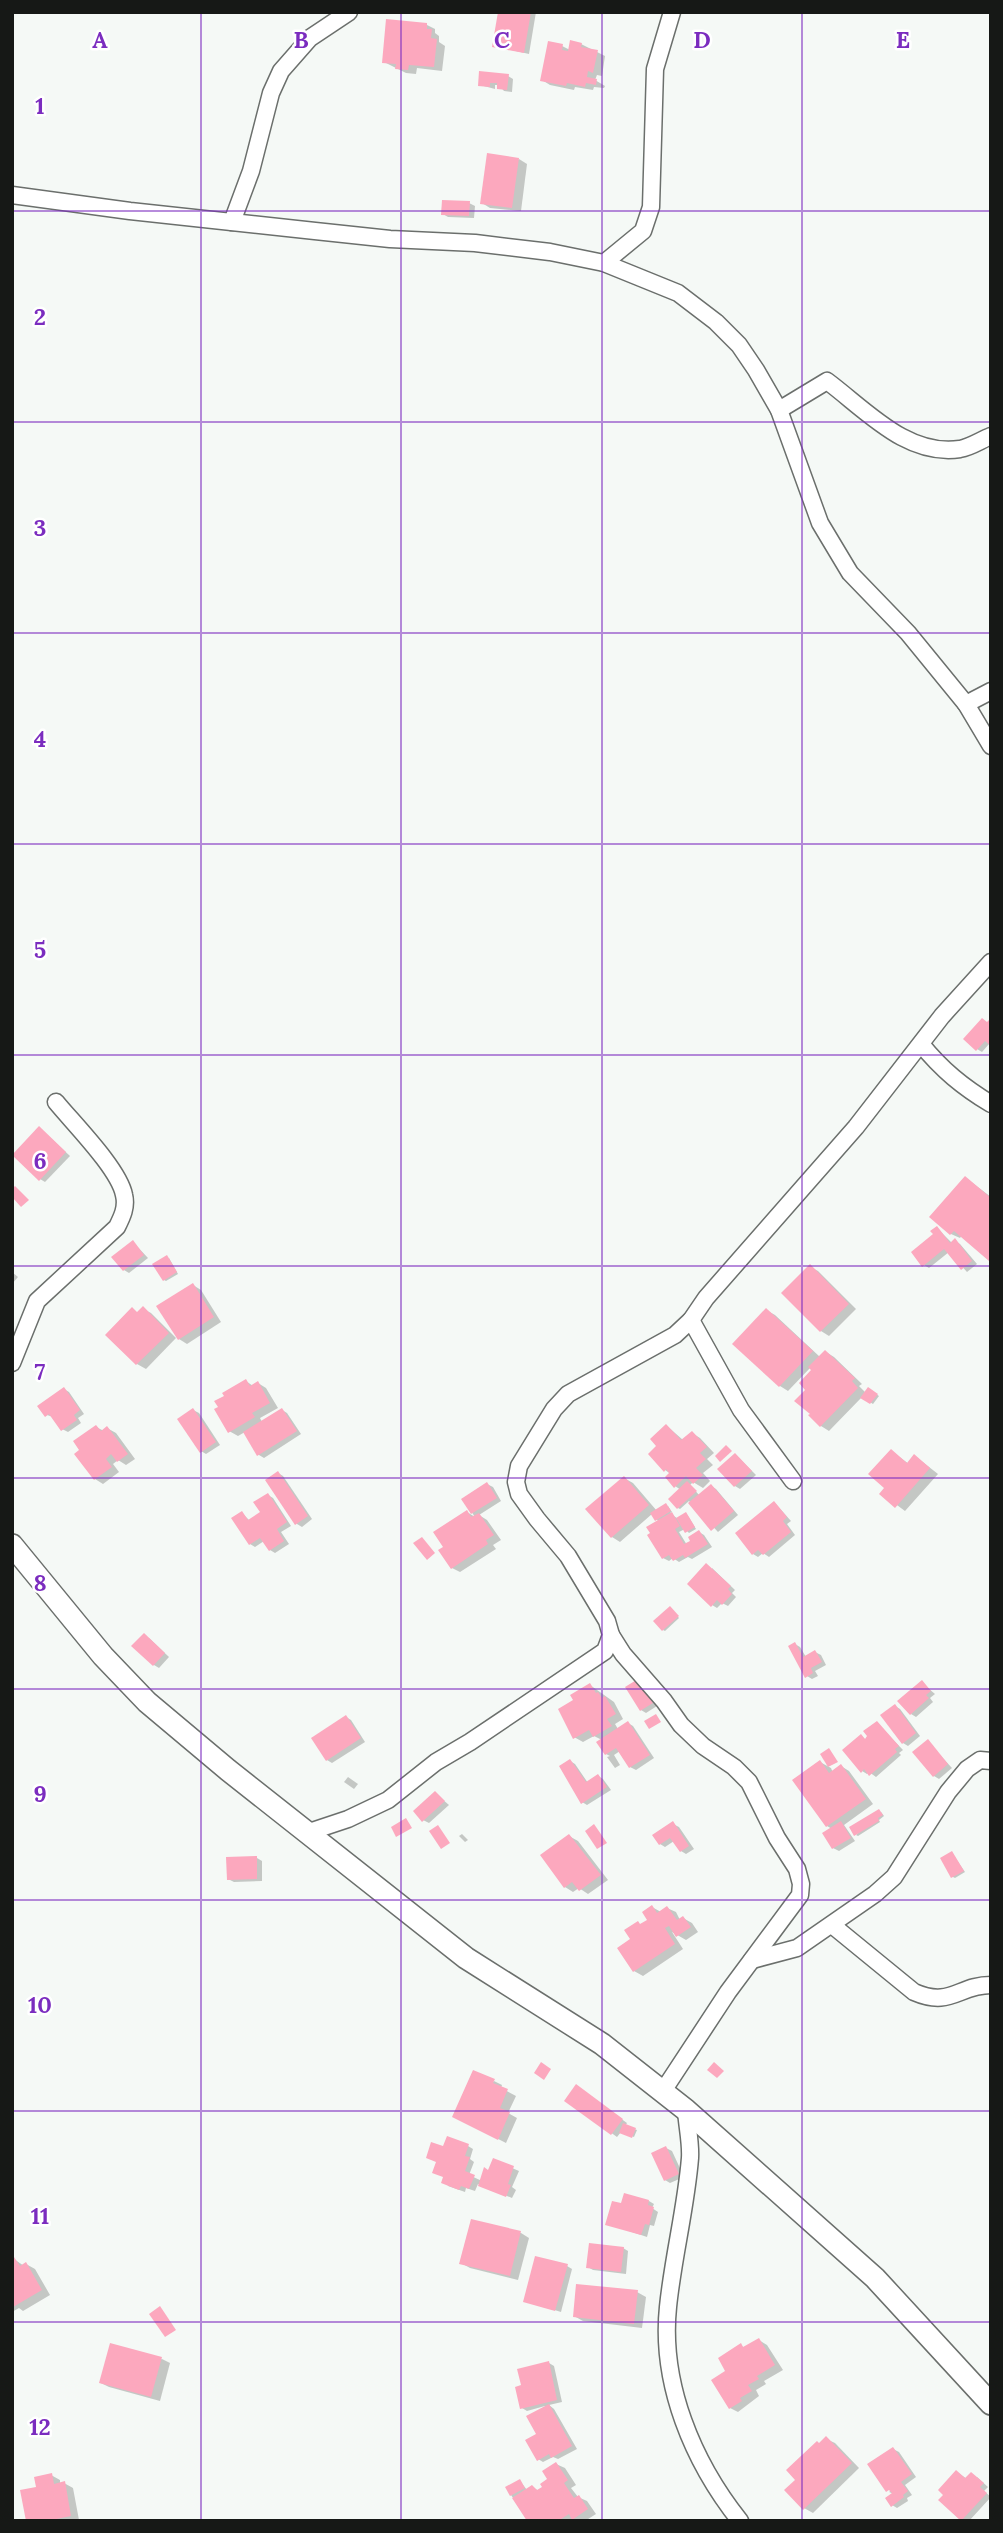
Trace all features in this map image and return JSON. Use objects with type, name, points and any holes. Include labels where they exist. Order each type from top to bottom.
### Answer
[{"type":"street","points":[[232,222],[251,171],[271,93],[281,71],[310,38],[349,12]]},
{"type":"street","points":[[604,263],[643,231],[651,208],[656,69],[672,12]]},
{"type":"street","points":[[12,195],[232,222],[390,239],[515,247],[578,256],[604,263],[678,293],[716,322],[739,345],[779,410],[820,523],[850,573],[908,633],[966,704],[991,746]]},
{"type":"street","points":[[779,410],[827,381],[896,435],[935,449],[962,449],[991,436]]},
{"type":"street","points":[[966,704],[991,691]]},
{"type":"street","points":[[663,2091],[728,1992],[800,1895],[801,1884],[797,1869],[777,1838],[749,1782],[681,1725],[623,1654],[593,1594],[519,1494],[516,1482],[519,1466],[554,1409],[568,1394],[675,1335],[691,1320],[706,1298],[856,1127],[942,1016],[991,962]]},
{"type":"street","points":[[921,1044],[940,1067],[961,1086],[991,1104]]},
{"type":"street","points":[[12,1363],[37,1301],[117,1227],[124,1212],[124,1195],[114,1172],[56,1102]]},
{"type":"street","points":[[691,1320],[741,1410],[793,1481]]},
{"type":"street","points":[[12,1545],[103,1656],[147,1702],[306,1833],[466,1958],[602,2044],[686,2110],[875,2278],[990,2402]]},
{"type":"street","points":[[306,1833],[348,1819],[388,1800],[436,1762],[605,1651],[611,1634]]},
{"type":"street","points":[[752,1960],[791,1951],[875,1894],[894,1877],[948,1792],[967,1769],[980,1760],[991,1761]]},
{"type":"street","points":[[832,1925],[914,1992],[923,1996],[947,1998],[976,1986],[991,1985]]},
{"type":"street","points":[[686,2110],[690,2156],[668,2310],[667,2354],[677,2405],[690,2435],[706,2468],[740,2521]]},
{"type":"building","points":[[498,12],[531,12],[524,53],[492,47]]},
{"type":"building","points":[[386,19],[427,23],[427,29],[432,29],[431,38],[437,39],[434,67],[409,65],[408,70],[395,69],[396,64],[382,63]]},
{"type":"building","points":[[570,40],[582,43],[581,47],[598,50],[593,73],[588,71],[587,77],[597,79],[596,85],[586,83],[585,87],[567,83],[566,86],[540,81],[548,41],[563,44],[562,50],[568,51]]},
{"type":"building","points":[[479,71],[509,74],[507,90],[497,89],[497,83],[490,83],[490,87],[478,86]]},
{"type":"building","points":[[487,153],[519,158],[512,208],[480,204]]},
{"type":"building","points":[[442,200],[470,201],[469,216],[441,215]]},
{"type":"building","points":[[982,1018],[987,1022],[991,1018],[991,1046],[985,1041],[976,1051],[963,1039]]},
{"type":"building","points":[[39,1126],[66,1152],[39,1181],[12,1155]]},
{"type":"building","points":[[965,1176],[991,1198],[989,1261],[954,1231],[950,1235],[929,1217]]},
{"type":"building","points":[[15,1186],[29,1200],[21,1207],[12,1197],[12,1189]]},
{"type":"building","points":[[937,1226],[950,1243],[955,1238],[972,1261],[961,1270],[944,1249],[922,1267],[911,1252],[933,1234],[930,1231]]},
{"type":"building","points":[[133,1240],[144,1255],[123,1271],[111,1257]]},
{"type":"building","points":[[167,1255],[177,1272],[163,1281],[152,1264]]},
{"type":"building","points":[[810,1264],[849,1304],[820,1332],[781,1293]]},
{"type":"building","points":[[193,1283],[214,1317],[178,1340],[156,1306]]},
{"type":"building","points":[[143,1306],[169,1333],[136,1365],[105,1335],[132,1307],[137,1312]]},
{"type":"building","points":[[766,1308],[813,1351],[779,1387],[732,1344]]},
{"type":"building","points":[[825,1350],[855,1378],[852,1381],[858,1388],[820,1427],[808,1415],[810,1414],[794,1401],[805,1390],[799,1383],[811,1370],[808,1367]]},
{"type":"building","points":[[246,1379],[250,1386],[258,1381],[270,1403],[252,1413],[255,1417],[228,1433],[214,1409],[218,1407],[214,1401]]},
{"type":"building","points":[[64,1387],[80,1410],[74,1415],[77,1420],[61,1431],[49,1414],[45,1417],[37,1406]]},
{"type":"building","points":[[868,1387],[878,1394],[870,1404],[860,1398]]},
{"type":"building","points":[[193,1408],[216,1442],[200,1453],[177,1419]]},
{"type":"building","points":[[282,1408],[297,1431],[257,1456],[243,1432]]},
{"type":"building","points":[[666,1424],[681,1440],[692,1431],[707,1447],[700,1453],[706,1459],[696,1468],[703,1475],[693,1484],[686,1476],[674,1488],[665,1477],[669,1473],[666,1469],[664,1472],[648,1454],[656,1446],[650,1439]]},
{"type":"building","points":[[96,1425],[101,1431],[107,1426],[128,1454],[117,1462],[111,1454],[106,1459],[112,1467],[94,1480],[74,1454],[79,1450],[73,1441]]},
{"type":"building","points":[[726,1445],[732,1451],[720,1462],[715,1456]]},
{"type":"building","points":[[891,1449],[907,1463],[914,1454],[930,1468],[895,1508],[879,1494],[884,1488],[868,1474]]},
{"type":"building","points":[[735,1453],[752,1471],[734,1487],[717,1469]]},
{"type":"building","points":[[278,1471],[308,1516],[295,1525],[265,1480]]},
{"type":"building","points":[[624,1476],[649,1505],[611,1538],[585,1509]]},
{"type":"building","points":[[687,1481],[697,1491],[677,1509],[668,1499]]},
{"type":"building","points":[[487,1482],[497,1498],[471,1514],[461,1499]]},
{"type":"building","points":[[711,1484],[734,1511],[711,1531],[688,1503]]},
{"type":"building","points":[[268,1493],[287,1522],[277,1529],[284,1541],[269,1551],[260,1538],[249,1545],[231,1518],[242,1511],[248,1520],[260,1512],[253,1502]]},
{"type":"building","points":[[774,1501],[787,1517],[783,1521],[791,1532],[763,1555],[758,1550],[752,1555],[735,1533]]},
{"type":"building","points":[[666,1503],[671,1511],[655,1521],[650,1513]]},
{"type":"building","points":[[467,1510],[471,1517],[479,1513],[494,1535],[486,1540],[488,1544],[451,1569],[438,1550],[443,1547],[433,1532]]},
{"type":"building","points":[[672,1512],[680,1526],[675,1529],[684,1544],[690,1541],[688,1537],[699,1530],[708,1544],[685,1558],[683,1555],[673,1561],[669,1555],[662,1559],[647,1535],[650,1533],[646,1527]]},
{"type":"building","points":[[686,1512],[695,1527],[685,1533],[676,1518]]},
{"type":"building","points":[[422,1537],[435,1553],[427,1560],[413,1543]]},
{"type":"building","points":[[706,1563],[731,1586],[728,1589],[732,1594],[722,1605],[717,1600],[711,1607],[687,1584]]},
{"type":"building","points":[[670,1606],[679,1616],[662,1631],[653,1621]]},
{"type":"building","points":[[144,1633],[165,1653],[153,1666],[131,1646]]},
{"type":"building","points":[[795,1642],[803,1657],[815,1650],[822,1662],[811,1668],[813,1673],[805,1678],[788,1646]]},
{"type":"building","points":[[638,1679],[653,1703],[640,1711],[625,1687]]},
{"type":"building","points":[[922,1680],[931,1691],[926,1695],[929,1698],[910,1715],[897,1701]]},
{"type":"building","points":[[590,1683],[596,1693],[602,1698],[605,1696],[616,1714],[607,1719],[612,1726],[593,1737],[589,1730],[573,1739],[558,1709],[573,1700],[570,1695]]},
{"type":"building","points":[[895,1704],[916,1733],[902,1744],[880,1715]]},
{"type":"building","points":[[656,1714],[661,1722],[649,1729],[644,1721]]},
{"type":"building","points":[[346,1715],[361,1738],[326,1761],[311,1738]]},
{"type":"building","points":[[628,1721],[650,1755],[629,1768],[616,1748],[605,1755],[596,1742]]},
{"type":"building","points":[[877,1721],[899,1746],[895,1749],[897,1752],[869,1776],[864,1769],[861,1773],[842,1750],[861,1734],[865,1739],[867,1736],[863,1731]]},
{"type":"building","points":[[928,1739],[948,1764],[933,1777],[912,1752]]},
{"type":"building","points":[[829,1748],[838,1762],[828,1767],[820,1754]]},
{"type":"building","points":[[570,1759],[586,1782],[598,1774],[607,1787],[581,1804],[559,1766]]},
{"type":"building","points":[[820,1760],[829,1773],[841,1764],[866,1799],[826,1827],[792,1780]]},
{"type":"building","points":[[435,1791],[445,1801],[422,1822],[413,1811]]},
{"type":"building","points":[[879,1809],[883,1815],[878,1818],[879,1821],[854,1836],[849,1827]]},
{"type":"building","points":[[406,1818],[412,1828],[396,1837],[391,1827]]},
{"type":"building","points":[[673,1821],[689,1846],[680,1852],[670,1838],[659,1845],[652,1835]]},
{"type":"building","points":[[841,1821],[851,1838],[832,1849],[822,1833]]},
{"type":"building","points":[[594,1824],[607,1843],[597,1849],[585,1831]]},
{"type":"building","points":[[438,1825],[450,1843],[441,1849],[429,1831]]},
{"type":"building","points":[[569,1834],[601,1875],[579,1891],[572,1882],[564,1888],[540,1855]]},
{"type":"building","points":[[952,1851],[964,1871],[951,1878],[940,1858]]},
{"type":"building","points":[[257,1856],[257,1879],[227,1880],[226,1857]]},
{"type":"building","points":[[652,1905],[657,1913],[667,1906],[677,1920],[683,1916],[691,1927],[676,1937],[669,1926],[665,1928],[675,1944],[633,1972],[617,1948],[630,1939],[624,1930],[638,1921],[640,1924],[647,1920],[642,1912]]},
{"type":"building","points":[[541,2062],[551,2069],[544,2080],[534,2073]]},
{"type":"building","points":[[714,2062],[724,2071],[717,2078],[707,2070]]},
{"type":"building","points":[[473,2070],[495,2079],[493,2083],[508,2089],[500,2108],[510,2112],[498,2140],[452,2117]]},
{"type":"building","points":[[576,2084],[623,2119],[611,2135],[564,2101]]},
{"type":"building","points":[[623,2123],[636,2128],[632,2138],[619,2133]]},
{"type":"building","points":[[447,2136],[469,2144],[465,2156],[470,2157],[465,2171],[475,2175],[469,2189],[461,2186],[459,2190],[441,2183],[443,2177],[432,2173],[436,2162],[426,2158],[431,2142],[443,2146]]},
{"type":"building","points":[[666,2146],[679,2174],[664,2181],[651,2153]]},
{"type":"building","points":[[493,2158],[514,2166],[506,2197],[478,2186],[484,2167],[488,2170]]},
{"type":"building","points":[[624,2193],[649,2200],[648,2205],[654,2207],[649,2225],[645,2224],[641,2235],[605,2225],[612,2201],[621,2203]]},
{"type":"building","points":[[471,2219],[521,2231],[510,2276],[459,2264]]},
{"type":"building","points":[[589,2243],[624,2247],[621,2272],[586,2268]]},
{"type":"building","points":[[535,2256],[568,2264],[555,2311],[523,2302]]},
{"type":"building","points":[[14,2257],[20,2266],[26,2262],[42,2290],[13,2307],[12,2258]]},
{"type":"building","points":[[576,2284],[638,2290],[634,2324],[573,2317]]},
{"type":"building","points":[[160,2306],[176,2330],[165,2337],[149,2314]]},
{"type":"building","points":[[759,2338],[775,2365],[757,2376],[759,2379],[748,2385],[752,2391],[729,2409],[711,2380],[725,2371],[718,2358],[741,2343],[743,2347]]},
{"type":"building","points":[[110,2343],[162,2357],[151,2397],[99,2383]]},
{"type":"building","points":[[549,2361],[557,2400],[520,2409],[515,2387],[521,2385],[517,2369]]},
{"type":"building","points":[[549,2404],[572,2446],[551,2458],[549,2454],[537,2461],[525,2440],[536,2434],[526,2416]]},
{"type":"building","points":[[826,2436],[852,2463],[803,2510],[784,2490],[795,2480],[786,2470]]},
{"type":"building","points":[[893,2447],[912,2474],[901,2482],[908,2491],[891,2507],[885,2498],[892,2493],[889,2490],[886,2492],[867,2464]]},
{"type":"building","points":[[556,2462],[568,2480],[564,2483],[574,2498],[579,2495],[588,2509],[572,2520],[569,2514],[558,2521],[527,2521],[512,2498],[532,2485],[537,2490],[542,2487],[540,2484],[547,2479],[542,2471]]},
{"type":"building","points":[[956,2470],[965,2478],[971,2472],[984,2483],[980,2487],[987,2493],[961,2521],[938,2500],[943,2495],[938,2490]]},
{"type":"building","points":[[52,2473],[54,2484],[65,2481],[71,2516],[47,2521],[26,2521],[20,2490],[36,2487],[34,2477]]},
{"type":"building","points":[[520,2479],[525,2488],[510,2496],[505,2487]]}]
